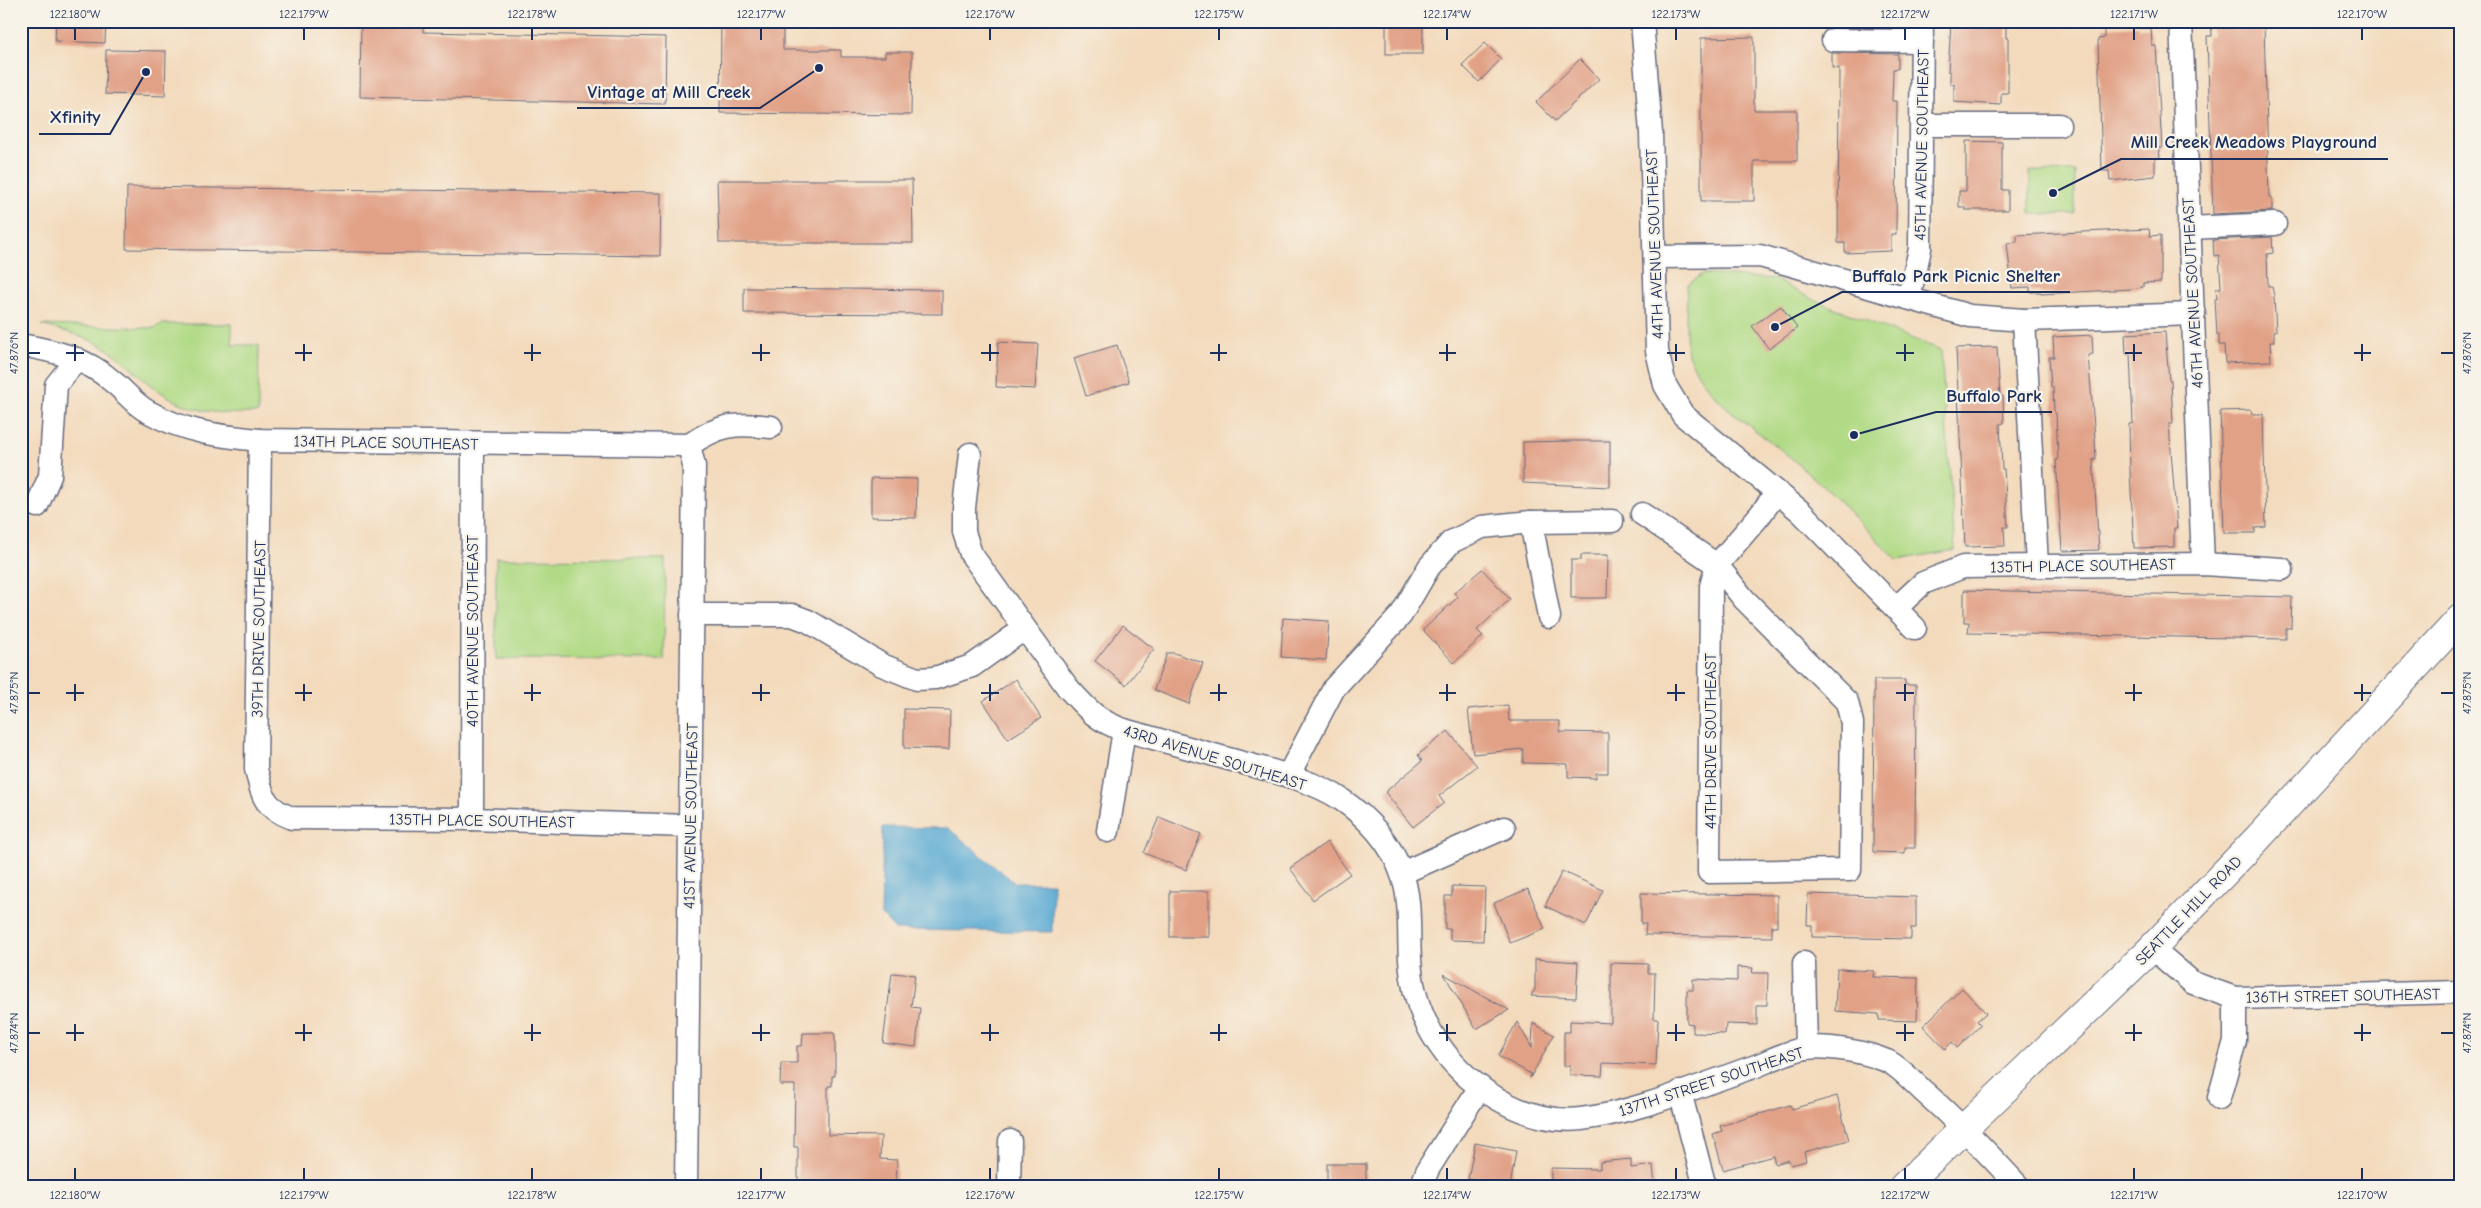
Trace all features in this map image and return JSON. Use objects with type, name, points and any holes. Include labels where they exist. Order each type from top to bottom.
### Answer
[{"type":"main road","name":"SEATTLE HILL ROAD","points":[[1904,1187],[2152,948],[2258,838],[2460,619]]},
{"type":"street","name":"44TH AVENUE SOUTHEAST","points":[[1642,21],[1651,133],[1657,350],[1665,384],[1683,415],[1777,492],[1828,539],[1915,628]]},
{"type":"street","name":"46TH AVENUE SOUTHEAST","points":[[2181,21],[2203,564]]},
{"type":"street","points":[[1833,40],[1922,31]]},
{"type":"street","name":"45TH AVENUE SOUTHEAST","points":[[1909,298],[1920,249],[1923,125],[1922,31]]},
{"type":"street","points":[[1923,125],[2058,125]]},
{"type":"street","points":[[2189,228],[2275,224]]},
{"type":"street","points":[[1655,257],[1760,256],[1970,316],[2024,320],[2194,314]]},
{"type":"street","points":[[2024,320],[2036,565]]},
{"type":"street","name":"134TH PLACE SOUTHEAST","points":[[21,345],[77,359],[106,376],[144,410],[166,421],[210,436],[260,440],[689,445]]},
{"type":"street","points":[[36,506],[50,476],[56,385],[77,359]]},
{"type":"street","points":[[689,445],[710,431],[742,424],[771,427]]},
{"type":"street","name":"39TH DRIVE SOUTHEAST","points":[[260,440],[256,769],[264,800],[276,812]]},
{"type":"street","name":"40TH AVENUE SOUTHEAST","points":[[472,819],[473,443]]},
{"type":"street","name":"41ST AVENUE SOUTHEAST","points":[[686,1187],[694,466],[689,445]]},
{"type":"street","name":"43RD AVENUE SOUTHEAST","points":[[970,454],[964,508],[964,532],[972,554],[1024,629],[1086,708],[1103,723],[1288,776],[1341,799],[1368,822],[1389,845],[1402,874],[1410,924],[1412,982],[1419,1012],[1432,1036],[1450,1060],[1480,1087]]},
{"type":"street","name":"44TH DRIVE SOUTHEAST","points":[[1717,565],[1744,599],[1847,702],[1852,723],[1850,870],[1709,872],[1711,586],[1717,565],[1777,492]]},
{"type":"street","points":[[1642,514],[1717,565]]},
{"type":"street","points":[[1288,776],[1334,688],[1401,615],[1429,568],[1451,542],[1482,527],[1531,522],[1612,521]]},
{"type":"street","points":[[1531,522],[1549,617]]},
{"type":"street","name":"135TH PLACE SOUTHEAST","points":[[1896,608],[1923,583],[1963,568],[2036,565],[2203,564],[2282,569]]},
{"type":"street","points":[[692,615],[792,615],[808,621],[882,665],[918,679],[948,674],[972,666],[1024,629]]},
{"type":"street","points":[[1108,831],[1124,730]]},
{"type":"street","name":"135TH PLACE SOUTHEAST","points":[[276,812],[292,818],[472,819],[689,826]]},
{"type":"street","points":[[1402,874],[1504,828]]},
{"type":"street","name":"136TH STREET SOUTHEAST","points":[[2152,948],[2193,983],[2235,998],[2460,992]]},
{"type":"street","points":[[1804,962],[1806,1048]]},
{"type":"street","points":[[2219,1098],[2235,1041],[2235,998]]},
{"type":"street","name":"137TH STREET SOUTHEAST","points":[[1480,1087],[1508,1105],[1556,1119],[1580,1119],[1617,1112],[1806,1048],[1850,1051],[1890,1062],[1964,1128],[2019,1187]]},
{"type":"street","points":[[1421,1187],[1428,1169],[1480,1087]]},
{"type":"street","points":[[1680,1092],[1705,1187]]},
{"type":"street","points":[[1009,1187],[1010,1141]]},
{"type":"green space","points":[[2030,171],[2075,172],[2075,214],[2030,214]]},
{"type":"green space","points":[[1703,274],[1774,279],[1812,299],[1941,350],[1955,550],[1897,560],[1845,507],[1804,469],[1720,401],[1698,374],[1687,351],[1687,285]]},
{"type":"green space","points":[[162,324],[232,324],[232,345],[259,345],[258,413],[224,413],[190,407],[167,396],[119,357],[101,345],[76,335],[41,325],[154,328]]},
{"type":"green space","points":[[496,558],[665,559],[664,660],[496,659]]},
{"type":"water","points":[[883,827],[948,828],[1015,883],[1053,883],[1052,932],[895,930],[881,915]]},
{"type":"building","points":[[56,21],[106,21],[105,43],[55,41]]},
{"type":"building","points":[[361,21],[423,21],[423,32],[666,37],[665,104],[360,97]]},
{"type":"building","points":[[721,21],[783,21],[783,50],[841,50],[841,57],[885,57],[885,52],[912,52],[911,115],[720,113]]},
{"type":"building","points":[[1386,21],[1423,21],[1423,54],[1386,54]]},
{"type":"building","points":[[1832,21],[1899,21],[1899,28],[1832,27]]},
{"type":"building","points":[[1951,21],[2006,21],[2006,38],[2008,38],[2008,93],[2001,93],[2001,105],[1954,102],[1954,84],[1950,84],[1950,72],[1948,72]]},
{"type":"building","points":[[2211,21],[2257,21],[2257,25],[2264,25],[2269,197],[2272,197],[2272,211],[2213,214],[2207,36],[2212,36]]},
{"type":"building","points":[[2138,26],[2138,28],[2151,28],[2152,46],[2156,46],[2162,148],[2159,148],[2160,158],[2155,158],[2155,176],[2110,181],[2109,171],[2102,171],[2098,39],[2104,38],[2104,28]]},
{"type":"building","points":[[1754,37],[1754,110],[1797,110],[1797,161],[1754,161],[1754,201],[1701,201],[1701,38]]},
{"type":"building","points":[[1485,43],[1501,59],[1479,82],[1462,65]]},
{"type":"building","points":[[106,50],[166,51],[165,96],[105,94]]},
{"type":"building","points":[[1832,53],[1898,54],[1898,69],[1893,69],[1892,101],[1897,101],[1896,234],[1891,234],[1891,251],[1845,253],[1845,243],[1838,243],[1839,68],[1832,68]]},
{"type":"building","points":[[1580,59],[1599,79],[1555,121],[1536,102]]},
{"type":"building","points":[[1966,141],[2002,142],[2002,190],[2008,190],[2008,210],[1965,210],[1965,207],[1959,207],[1959,191],[1966,191]]},
{"type":"building","points":[[717,180],[912,180],[913,243],[719,243]]},
{"type":"building","points":[[127,187],[661,193],[660,256],[126,249]]},
{"type":"building","points":[[2149,229],[2150,236],[2161,235],[2161,282],[2143,283],[2143,287],[2131,289],[2041,294],[2041,292],[2030,292],[2030,287],[2012,288],[2007,243],[2017,242],[2017,235]]},
{"type":"building","points":[[2272,237],[2273,253],[2267,254],[2268,286],[2272,286],[2274,297],[2276,331],[2274,331],[2274,342],[2270,342],[2271,361],[2225,363],[2224,345],[2219,345],[2219,334],[2217,335],[2215,299],[2217,299],[2216,288],[2221,288],[2219,255],[2214,256],[2213,240]]},
{"type":"building","points":[[744,288],[942,290],[942,314],[744,313]]},
{"type":"building","points":[[1781,306],[1797,328],[1769,349],[1752,326]]},
{"type":"building","points":[[2165,332],[2169,380],[2171,380],[2173,424],[2169,424],[2177,528],[2174,528],[2174,547],[2134,548],[2129,424],[2133,423],[2130,354],[2126,354],[2125,334]]},
{"type":"building","points":[[2092,335],[2093,354],[2088,355],[2095,438],[2096,459],[2093,459],[2099,550],[2062,551],[2056,460],[2058,460],[2056,413],[2054,413],[2049,357],[2054,357],[2053,337]]},
{"type":"building","points":[[998,342],[1038,344],[1035,389],[996,387]]},
{"type":"building","points":[[1117,345],[1129,382],[1086,396],[1074,358]]},
{"type":"building","points":[[1997,347],[2000,396],[2003,396],[2004,423],[2000,424],[2008,527],[2004,527],[2005,546],[1965,547],[1956,348]]},
{"type":"building","points":[[2251,410],[2252,414],[2263,414],[2266,527],[2255,528],[2255,533],[2224,533],[2220,411]]},
{"type":"building","points":[[1610,441],[1610,487],[1523,483],[1523,442]]},
{"type":"building","points":[[871,478],[917,479],[916,518],[871,517]]},
{"type":"building","points":[[1581,555],[1608,555],[1607,598],[1571,598],[1571,560],[1581,560]]},
{"type":"building","points":[[1482,569],[1510,599],[1477,630],[1483,636],[1454,663],[1423,630],[1458,597],[1454,593]]},
{"type":"building","points":[[1964,590],[2292,597],[2291,628],[2286,628],[2286,639],[1968,633],[1969,622],[1964,622]]},
{"type":"building","points":[[1283,618],[1329,621],[1326,660],[1281,657]]},
{"type":"building","points":[[1123,625],[1154,649],[1126,685],[1095,661]]},
{"type":"building","points":[[1167,653],[1174,653],[1203,663],[1189,704],[1154,690]]},
{"type":"building","points":[[1016,679],[1041,718],[1008,739],[983,701]]},
{"type":"building","points":[[1874,680],[1905,680],[1905,685],[1916,685],[1915,848],[1905,848],[1905,853],[1873,852]]},
{"type":"building","points":[[1508,705],[1509,721],[1560,721],[1560,732],[1608,733],[1608,773],[1596,773],[1596,778],[1568,777],[1568,764],[1523,763],[1523,749],[1473,754],[1468,709]]},
{"type":"building","points":[[904,709],[950,710],[949,749],[904,748]]},
{"type":"building","points":[[1448,731],[1477,766],[1439,796],[1444,803],[1413,827],[1385,792],[1422,761],[1418,755]]},
{"type":"building","points":[[1159,817],[1201,834],[1186,870],[1144,853]]},
{"type":"building","points":[[1327,842],[1350,874],[1313,900],[1290,868]]},
{"type":"building","points":[[1562,871],[1603,890],[1586,925],[1545,906]]},
{"type":"building","points":[[1452,886],[1485,887],[1483,941],[1450,940],[1450,929],[1445,929],[1445,896],[1452,896]]},
{"type":"building","points":[[1528,889],[1545,929],[1510,943],[1494,903]]},
{"type":"building","points":[[1170,891],[1209,891],[1209,937],[1170,937]]},
{"type":"building","points":[[1641,893],[1777,895],[1777,926],[1772,926],[1772,937],[1645,935],[1646,924],[1641,924]]},
{"type":"building","points":[[1808,894],[1916,897],[1916,928],[1911,928],[1911,939],[1812,937],[1812,925],[1807,925]]},
{"type":"building","points":[[1535,959],[1578,962],[1576,998],[1531,996],[1535,989]]},
{"type":"building","points":[[1611,963],[1648,964],[1648,973],[1655,973],[1654,1019],[1658,1019],[1656,1065],[1603,1063],[1602,1076],[1570,1075],[1570,1066],[1564,1066],[1564,1032],[1570,1032],[1570,1021],[1611,1023]]},
{"type":"building","points":[[1737,967],[1753,968],[1752,973],[1768,973],[1767,1005],[1757,1005],[1757,1025],[1726,1024],[1725,1034],[1693,1033],[1693,1024],[1687,1023],[1687,990],[1693,990],[1693,979],[1737,981]]},
{"type":"building","points":[[1837,969],[1874,971],[1873,977],[1918,978],[1917,1021],[1879,1020],[1879,1014],[1835,1011]]},
{"type":"building","points":[[892,973],[915,975],[911,1007],[920,1008],[916,1047],[883,1043]]},
{"type":"building","points":[[1444,974],[1509,1010],[1476,1029]]},
{"type":"building","points":[[1962,988],[1986,1013],[1977,1021],[1981,1025],[1957,1048],[1952,1042],[1945,1049],[1923,1026]]},
{"type":"building","points":[[1517,1022],[1532,1048],[1533,1023],[1554,1035],[1530,1078],[1531,1074],[1498,1056]]},
{"type":"building","points":[[803,1033],[834,1033],[835,1036],[835,1076],[832,1076],[832,1086],[828,1086],[828,1135],[881,1136],[880,1159],[897,1160],[896,1184],[837,1182],[837,1187],[798,1187],[798,1147],[794,1147],[795,1085],[780,1085],[781,1063],[797,1063],[797,1046],[802,1046]]},
{"type":"building","points":[[1837,1096],[1849,1140],[1804,1152],[1806,1161],[1791,1165],[1789,1160],[1775,1164],[1773,1156],[1723,1170],[1713,1134],[1722,1131],[1720,1126],[1790,1105],[1792,1109]]},
{"type":"building","points":[[1475,1143],[1516,1151],[1510,1187],[1468,1179]]},
{"type":"building","points":[[1631,1159],[1631,1168],[1653,1165],[1655,1187],[1551,1187],[1551,1168],[1600,1169],[1600,1162]]},
{"type":"building","points":[[1327,1164],[1366,1164],[1366,1187],[1327,1187]]},
{"type":"place","name":"Vintage at Mill Creek","points":[[819,68]]},
{"type":"place","name":"Xfinity","points":[[146,72]]},
{"type":"place","name":"Mill Creek Meadows Playground","points":[[2053,193]]},
{"type":"place","name":"Buffalo Park Picnic Shelter","points":[[1775,327]]},
{"type":"place","name":"Buffalo Park","points":[[1854,435]]}]
